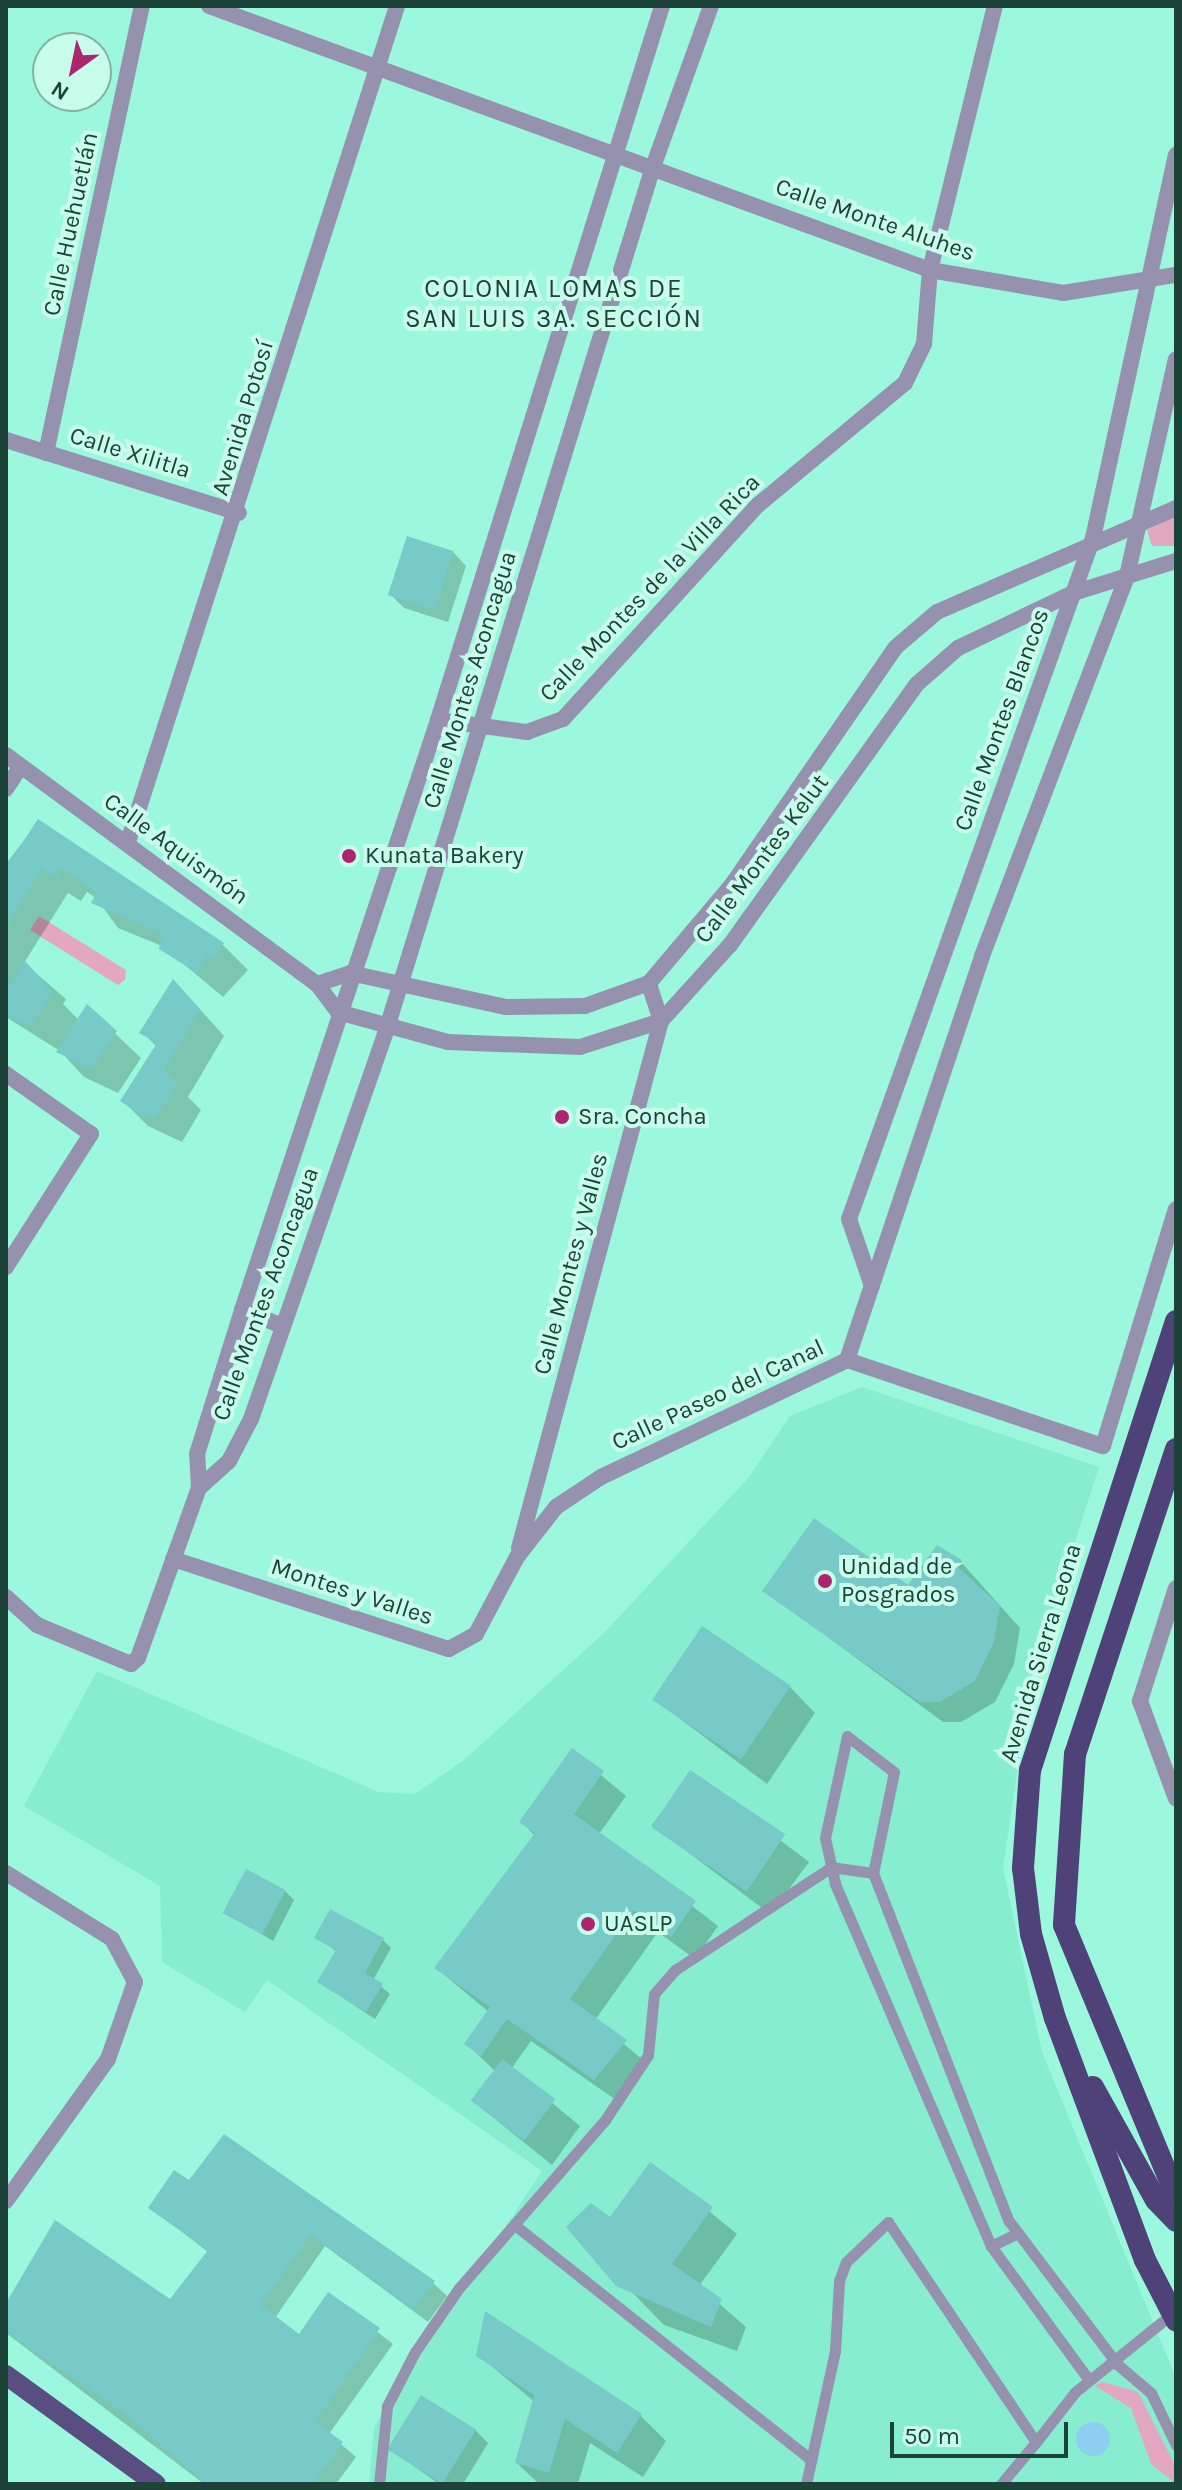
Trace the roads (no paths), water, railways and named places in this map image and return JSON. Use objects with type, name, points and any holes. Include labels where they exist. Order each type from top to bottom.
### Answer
[{"type":"highway","name":"Avenida Sierra Leona","points":[[1175,2315],[1145,2260],[1059,2027],[1031,1934],[1023,1868],[1030,1770],[1176,1321]]},
{"type":"highway","points":[[1176,1449],[1075,1754],[1064,1925],[1176,2195]]},
{"type":"highway","points":[[1059,2027],[1156,2200],[1176,2221]]},
{"type":"main road","points":[[6,2375],[156,2484]]},
{"type":"street","name":"Calle Huehuetlán","points":[[46,453],[142,6]]},
{"type":"street","name":"Calle Monte Aluhes","points":[[209,6],[377,64],[930,270],[1063,293],[1149,274],[1176,275]]},
{"type":"street","name":"Avenida Potosí","points":[[128,842],[239,513],[397,6]]},
{"type":"street","name":"Calle Montes Aconcagua","points":[[7,1598],[37,1625],[131,1664],[199,1488],[197,1454],[350,973],[438,720],[612,153],[662,6]]},
{"type":"street","name":"Calle Montes Aconcagua","points":[[199,1488],[229,1461],[244,1433],[386,1031],[653,167],[711,6]]},
{"type":"street","name":"Calle Montes de la Villa Rica","points":[[438,720],[479,730],[527,732],[563,719],[758,505],[905,383],[924,344],[930,270],[995,6]]},
{"type":"street","name":"Calle Montes Blancos","points":[[872,1286],[849,1219],[1093,538],[1176,155]]},
{"type":"street","points":[[847,1360],[982,956],[1127,576],[1145,517],[1176,359]]},
{"type":"street","name":"Calle Xilitla","points":[[6,440],[239,513]]},
{"type":"street","name":"Calle Montes Kelut","points":[[649,983],[731,886],[896,647],[937,612],[1093,538],[1176,508]]},
{"type":"street","name":"Calle Montes Kelut","points":[[338,1012],[386,1031],[497,1049],[580,1047],[661,1021],[730,945],[917,684],[958,648],[1073,593],[1176,561]]},
{"type":"street","name":"Calle Aquismón","points":[[6,755],[317,984],[338,1012]]},
{"type":"street","points":[[6,789],[21,766]]},
{"type":"street","points":[[317,984],[350,973],[506,1007],[585,1006],[649,983],[661,1021]]},
{"type":"street","name":"Calle Montes y Valles","points":[[517,1557],[661,1021]]},
{"type":"street","points":[[6,1074],[91,1134],[6,1267]]},
{"type":"street","name":"Calle Paseo del Canal","points":[[517,1557],[556,1507],[601,1477],[847,1360],[1103,1446],[1176,1209]]},
{"type":"street","points":[[242,1310],[280,1325]]},
{"type":"street","name":"Montes y Valles","points":[[173,1559],[449,1649],[476,1634],[517,1557]]},
{"type":"street","points":[[1176,1588],[1140,1701],[1176,1799]]},
{"type":"street","points":[[6,1873],[112,1939],[135,1982],[108,2059],[6,2201]]},
{"type":"lane","points":[[1089,2380],[991,2246],[831,1867],[825,1838],[847,1736],[894,1772],[873,1873],[1018,2233],[1117,2364],[1151,2393],[1176,2445]]},
{"type":"lane","points":[[379,2484],[387,2406],[415,2352],[516,2226],[562,2178],[648,2055],[658,2012],[654,1994],[675,1970],[831,1867],[873,1873]]},
{"type":"lane","points":[[806,2484],[835,2351],[839,2281],[846,2262],[888,2222],[1036,2442]]},
{"type":"lane","points":[[516,2226],[810,2459]]},
{"type":"lane","points":[[991,2246],[1018,2233]]},
{"type":"lane","points":[[1001,2484],[1089,2380],[1117,2364],[1175,2315]]},
{"type":"water","points":[[1093,2422],[1105,2427],[1110,2439],[1105,2451],[1093,2456],[1081,2451],[1076,2439],[1081,2427]]},
{"type":"place","name":"Kunata Bakery","points":[[349,856]]},
{"type":"place","name":"Sra. Concha","points":[[562,1117]]},
{"type":"place","name":"Unidad de Posgrados","points":[[825,1581]]},
{"type":"place","name":"UASLP","points":[[588,1924]]},
{"type":"district","name":"COLONIA LOMAS DE SAN LUIS 3A. SECCIÓN","points":[[554,304]]}]
